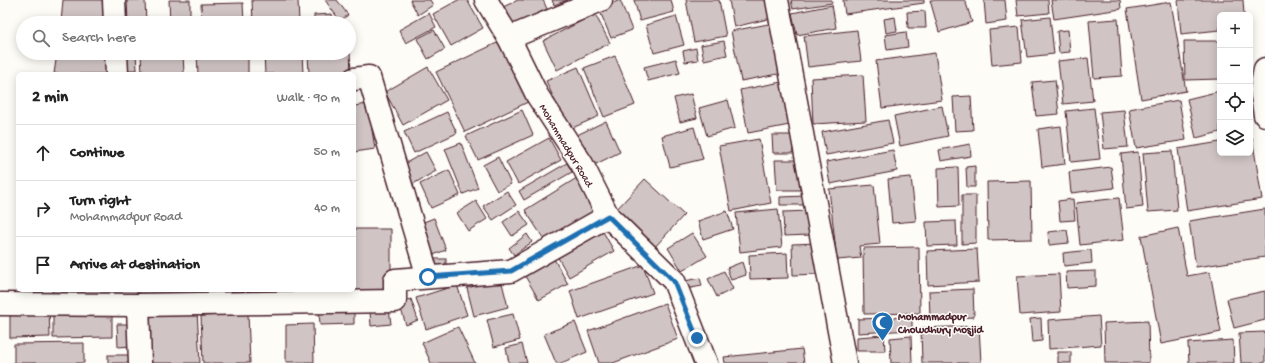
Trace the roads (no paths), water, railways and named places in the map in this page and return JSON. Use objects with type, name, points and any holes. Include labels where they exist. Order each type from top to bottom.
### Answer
[{"type":"street","points":[[114,0],[115,16]]},
{"type":"street","name":"Mohammadpur Road","points":[[486,0],[509,38],[537,95],[582,164],[608,216],[674,281],[706,363]]},
{"type":"street","points":[[509,38],[601,0]]},
{"type":"street","points":[[776,0],[845,363]]},
{"type":"street","points":[[116,60],[117,72]]},
{"type":"street","points":[[1265,69],[1263,90],[1265,115]]},
{"type":"street","points":[[356,79],[369,77],[428,277]]},
{"type":"street","points":[[0,304],[138,305],[395,301],[395,280],[511,271],[608,216]]},
{"type":"street","points":[[138,305],[140,363]]},
{"type":"place","name":"Mohammadpur Chowdhury Mosjid","points":[[883,342]]}]
